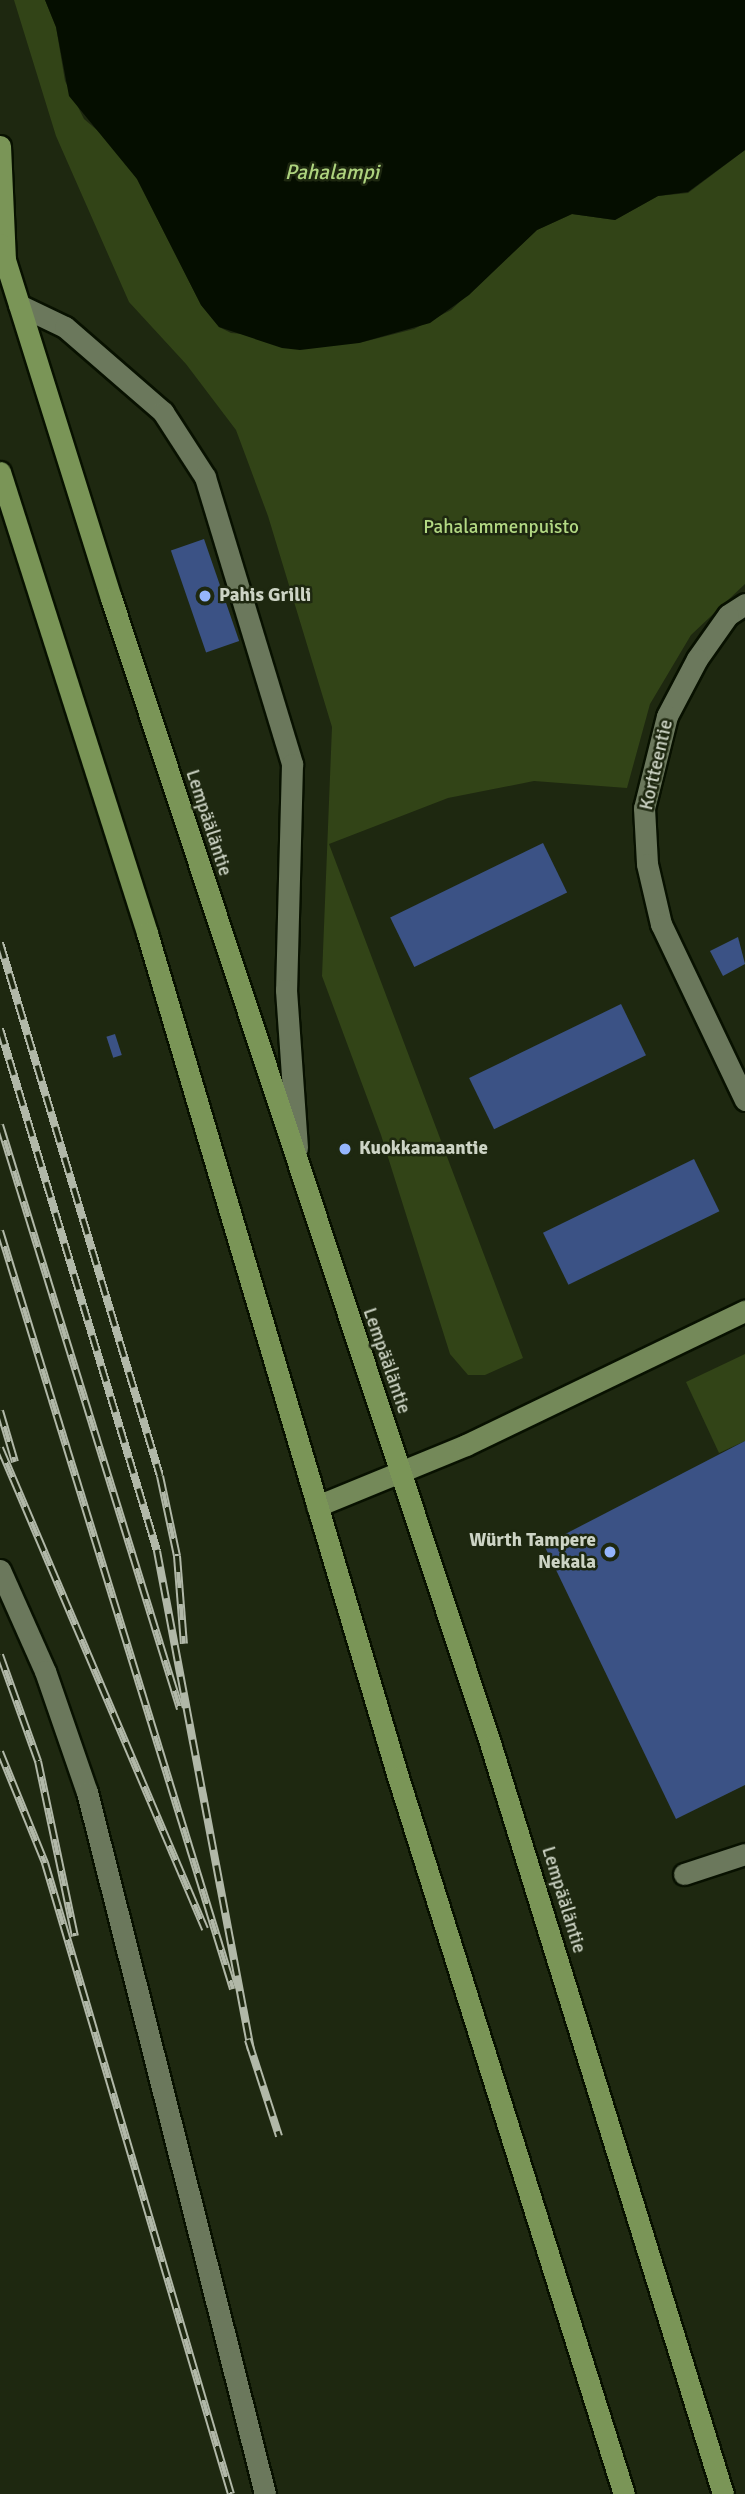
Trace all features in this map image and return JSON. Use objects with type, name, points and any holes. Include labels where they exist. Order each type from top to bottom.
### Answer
[{"type":"highway","name":"Lempääläntie","points":[[0,146],[3,253],[19,305],[298,1172],[491,1746],[723,2494]]},
{"type":"highway","points":[[0,472],[147,933],[398,1777],[624,2494]]},
{"type":"main road","points":[[317,1506],[400,1473],[745,1311]]},
{"type":"street","points":[[19,305],[65,327],[163,412],[205,477],[292,764],[286,990],[298,1172]]},
{"type":"street","name":"Kortteentie","points":[[745,604],[728,615],[697,659],[667,716],[644,808],[647,864],[662,924],[745,1100]]},
{"type":"street","points":[[0,1570],[45,1671],[87,1792],[265,2494]]},
{"type":"street","points":[[684,1874],[745,1854]]},
{"type":"green space","name":"Pahalammenpuisto","points":[[14,0],[45,0],[56,27],[65,81],[84,119],[111,142],[137,179],[201,305],[219,327],[231,333],[359,343],[414,329],[451,310],[537,230],[572,214],[615,220],[658,196],[688,193],[745,150],[745,584],[691,635],[650,704],[627,788],[534,781],[448,798],[329,844],[523,1358],[485,1375],[468,1375],[450,1354],[381,1135],[322,976],[332,727],[268,516],[236,430],[186,364],[129,302],[56,136]]},
{"type":"green space","points":[[745,1354],[745,1441],[719,1453],[686,1382]]},
{"type":"water","name":"Pahalampi","points":[[45,0],[745,0],[745,150],[688,192],[658,196],[615,220],[572,214],[537,230],[469,295],[430,323],[359,343],[300,350],[282,348],[219,327],[201,305],[137,179],[69,96],[56,27]]},
{"type":"building","name":"Pahis Grilli","points":[[204,539],[239,641],[206,653],[171,550]]},
{"type":"building","points":[[543,843],[567,892],[414,967],[390,918]]},
{"type":"building","points":[[738,937],[745,964],[723,976],[710,951]]},
{"type":"building","points":[[621,1004],[646,1055],[494,1129],[469,1078]]},
{"type":"building","points":[[115,1034],[122,1055],[113,1058],[106,1037]]},
{"type":"building","points":[[694,1159],[719,1211],[568,1285],[543,1233]]},
{"type":"building","points":[[745,1441],[745,1785],[676,1819],[544,1545]]},
{"type":"railway","points":[[0,943],[160,1476],[177,1556],[184,1644]]},
{"type":"railway","points":[[0,1029],[157,1551],[251,2050]]},
{"type":"railway","points":[[0,1125],[180,1709]]},
{"type":"railway","points":[[0,1231],[233,1989]]},
{"type":"railway","points":[[0,1411],[15,1462]]},
{"type":"railway","points":[[0,1448],[205,1929]]},
{"type":"railway","points":[[0,1655],[38,1761],[75,1936]]},
{"type":"railway","points":[[0,1752],[45,1863],[231,2494]]},
{"type":"railway","points":[[248,2040],[279,2136]]},
{"type":"place","name":"Pahis Grilli","points":[[205,596]]},
{"type":"place","name":"Kuokkamaantie","points":[[345,1149]]},
{"type":"place","name":"Würth Tampere Nekala","points":[[610,1552]]}]
